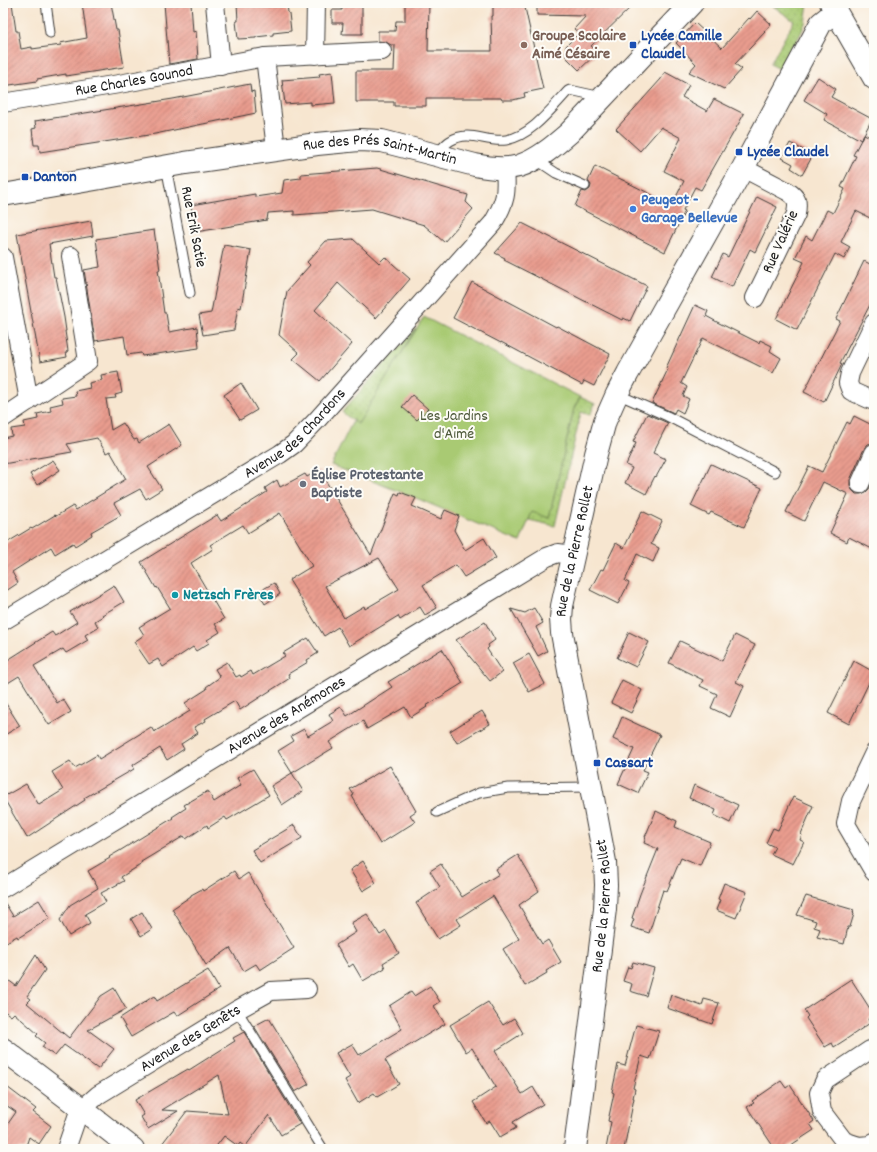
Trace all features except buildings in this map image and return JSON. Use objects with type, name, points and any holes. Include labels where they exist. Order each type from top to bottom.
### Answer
[{"type":"street","points":[[215,3],[222,66]]},
{"type":"street","points":[[315,55],[316,3]]},
{"type":"street","name":"Rue des Prés Saint-Martin","points":[[3,195],[166,166],[338,141],[382,141],[488,168],[519,166],[552,148],[569,133],[692,3]]},
{"type":"street","points":[[833,7],[874,78]]},
{"type":"street","name":"Rue de la Pierre Rollet","points":[[575,1149],[606,897],[605,862],[562,633],[561,619],[562,606],[596,454],[606,421],[617,394],[822,23],[833,7]]},
{"type":"street","name":"Rue Charles Gounod","points":[[3,103],[120,84],[265,57],[382,51]]},
{"type":"street","points":[[265,57],[276,149]]},
{"type":"street","name":"Avenue des Chardons","points":[[3,621],[280,454],[294,444],[493,223],[503,205],[506,194],[507,188],[505,168]]},
{"type":"street","name":"Rue Valérie","points":[[743,168],[788,191],[797,200],[796,214],[755,298]]},
{"type":"street","points":[[3,418],[88,361],[71,256]]},
{"type":"street","points":[[3,257],[29,401]]},
{"type":"street","points":[[874,323],[850,374],[848,383],[851,391],[874,400]]},
{"type":"street","points":[[860,484],[874,453]]},
{"type":"street","name":"Avenue des Anémones","points":[[3,888],[547,557],[558,553],[574,555]]},
{"type":"street","points":[[874,753],[851,801],[846,824],[874,872]]},
{"type":"street","name":"Avenue des Genêts","points":[[82,1109],[98,1095],[237,1010],[271,991],[306,989]]},
{"type":"street","points":[[3,1049],[133,1149]]},
{"type":"street","points":[[874,1050],[870,1050],[825,1080],[819,1093],[822,1112],[844,1141],[859,1146],[874,1142]]},
{"type":"street","points":[[66,1149],[73,1127],[82,1109]]},
{"type":"lane","points":[[46,3],[50,33]]},
{"type":"lane","points":[[436,155],[449,142],[461,136],[466,135],[494,140],[507,140],[521,134],[535,125],[570,90],[603,97]]},
{"type":"lane","points":[[534,159],[585,186]]},
{"type":"lane","name":"Rue Erik Satie","points":[[166,166],[190,293]]},
{"type":"lane","points":[[617,394],[667,416],[775,472]]},
{"type":"lane","points":[[437,812],[479,793],[508,788],[592,788]]},
{"type":"lane","points":[[237,1010],[323,1149]]},
{"type":"green space","points":[[787,3],[808,4],[802,31],[782,69],[780,69],[770,64],[794,21],[773,6],[784,7]]},
{"type":"green space","name":"Les Jardins d'Aimé","points":[[424,317],[580,397],[574,408],[549,518],[532,512],[520,542],[416,498],[331,465],[353,421],[358,424]]},
{"type":"green space","points":[[416,329],[358,425],[342,412]]},
{"type":"green space","points":[[580,397],[595,404],[590,415],[581,412],[555,526],[529,520],[532,511],[549,518],[574,408]]},
{"type":"place","name":"Groupe Scolaire Aimé Césaire","points":[[524,45]]},
{"type":"place","name":"Lycée Camille Claudel","points":[[633,45]]},
{"type":"place","name":"Lycée Claudel","points":[[739,152]]},
{"type":"place","name":"Danton","points":[[25,177]]},
{"type":"place","name":"Peugeot - Garage Bellevue","points":[[633,209]]},
{"type":"place","name":"Église Protestante Baptiste","points":[[303,484]]},
{"type":"place","name":"Netzsch Frères","points":[[175,595]]},
{"type":"place","name":"Cassart","points":[[597,763]]}]
